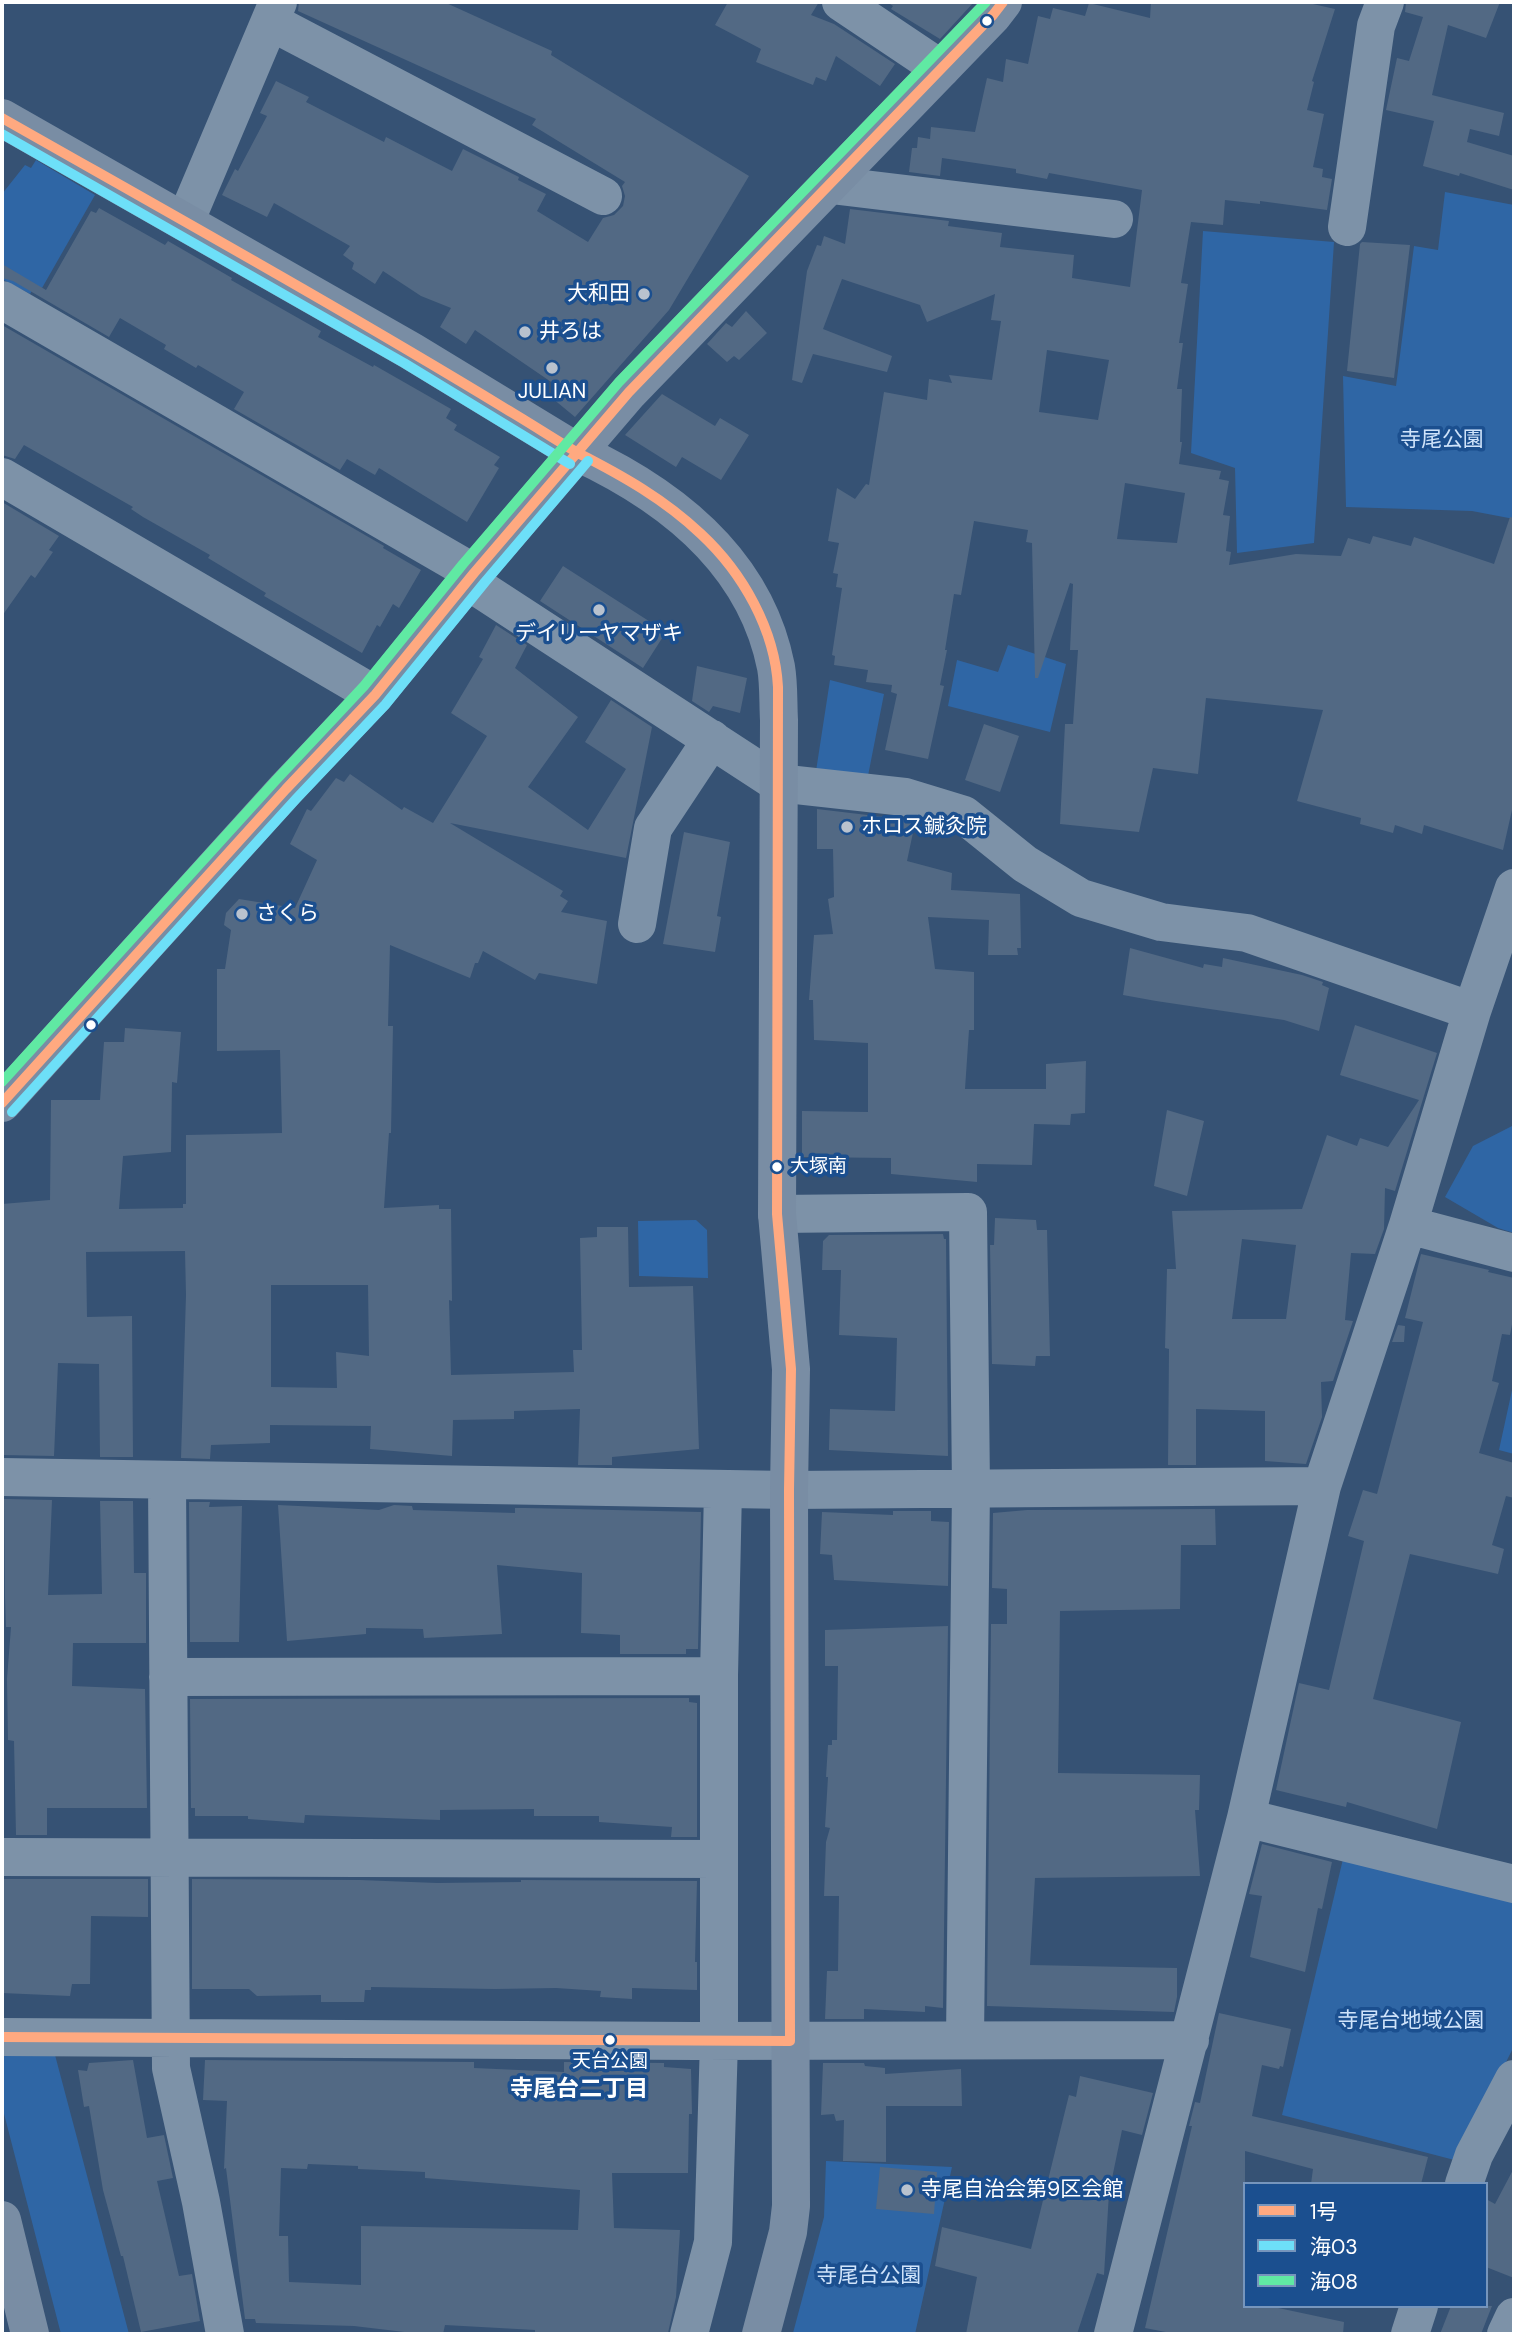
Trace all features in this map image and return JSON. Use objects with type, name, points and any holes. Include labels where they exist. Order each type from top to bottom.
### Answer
[{"type":"street","points":[[841,2],[941,69]]},
{"type":"street","points":[[2,1103],[277,799],[375,695],[471,577],[629,392],[831,185],[1003,2]]},
{"type":"street","points":[[1347,227],[1376,26],[1385,2]]},
{"type":"street","points":[[185,222],[274,12],[603,197]]},
{"type":"street","points":[[2,118],[411,351],[673,507],[712,542],[743,583],[766,632],[776,668],[777,1214],[791,1369],[791,2206],[786,2244],[761,2334]]},
{"type":"street","points":[[831,185],[1114,219]]},
{"type":"street","points":[[2,300],[471,577],[778,783],[905,797],[964,815],[1025,864],[1081,898],[1161,922],[1247,933],[1472,1011]]},
{"type":"street","points":[[2,477],[375,695]]},
{"type":"street","points":[[636,925],[653,828],[712,739]]},
{"type":"street","points":[[1113,2334],[1246,1818],[1322,1486],[1408,1224],[1472,1011],[1514,888]]},
{"type":"street","points":[[777,1214],[968,1212],[971,1489],[965,2039]]},
{"type":"street","points":[[1408,1224],[1514,1253]]},
{"type":"street","points":[[2,1477],[789,1490],[1322,1486]]},
{"type":"street","points":[[167,1480],[171,2068],[201,2202],[225,2334]]},
{"type":"street","points":[[689,2334],[713,2242],[719,2041],[719,1676],[723,1489]]},
{"type":"street","points":[[168,1677],[719,1676]]},
{"type":"street","points":[[1246,1818],[1514,1884]]},
{"type":"street","points":[[2,1857],[719,1859]]},
{"type":"street","points":[[2,2036],[719,2041],[1190,2040]]},
{"type":"street","points":[[1465,2182],[1474,2155],[1514,2079]]},
{"type":"street","points":[[2,2220],[30,2334]]},
{"type":"street","points":[[1410,2334],[1418,2308]]},
{"type":"street","points":[[1506,2334],[1514,2317]]},
{"type":"green space","points":[[36,160],[95,195],[42,288],[35,285],[30,294],[2,279],[2,194],[25,165],[31,168]]},
{"type":"green space","name":"寺尾公園","points":[[1445,192],[1514,205],[1514,519],[1472,511],[1346,507],[1343,376],[1396,386],[1414,246],[1438,250]]},
{"type":"green space","points":[[1203,231],[1334,242],[1314,543],[1237,553],[1235,468],[1191,453]]},
{"type":"green space","points":[[1008,645],[1066,664],[1050,732],[948,706],[957,660],[998,672]]},
{"type":"green space","points":[[830,680],[884,694],[867,781],[816,771]]},
{"type":"green space","points":[[1514,1125],[1514,1233],[1498,1228],[1445,1197],[1473,1146]]},
{"type":"green space","points":[[696,1220],[707,1230],[708,1278],[639,1276],[638,1221]]},
{"type":"green space","points":[[1514,1381],[1514,1454],[1499,1450]]},
{"type":"green space","name":"寺尾台地域公園","points":[[1343,1859],[1514,1900],[1514,2046],[1462,2151],[1462,2162],[1282,2115]]},
{"type":"green space","points":[[2,2055],[55,2055],[129,2334],[61,2334],[2,2106]]},
{"type":"green space","name":"寺尾台公園","points":[[826,2161],[952,2167],[915,2334],[793,2333],[824,2217]]},
{"type":"building","points":[[299,2],[444,2],[552,51],[551,55],[749,176],[669,310],[575,417],[552,398],[560,388],[475,330],[466,344],[440,327],[451,308],[421,296],[383,271],[375,284],[352,269],[354,263],[343,255],[350,246],[274,203],[267,217],[222,195],[267,116],[260,113],[276,81],[309,97],[306,102],[384,142],[386,137],[452,171],[463,149],[519,177],[518,180],[546,194],[537,211],[588,242],[603,218],[614,215],[623,206],[625,196],[622,186],[625,182],[532,125],[536,119],[298,11]]},
{"type":"building","points":[[728,2],[819,2],[811,15],[834,24],[895,64],[880,86],[836,56],[826,81],[816,77],[813,85],[756,62],[761,49],[715,25]]},
{"type":"building","points":[[887,2],[974,2],[940,39],[891,9],[893,6]]},
{"type":"building","points":[[1151,2],[1304,2],[1335,9],[1312,81],[1314,82],[1307,110],[1324,114],[1313,167],[1323,169],[1322,177],[1332,179],[1327,210],[1260,201],[1260,204],[1225,200],[1223,225],[1191,222],[1181,283],[1188,284],[1179,343],[1183,343],[1177,389],[1182,389],[1182,442],[1179,464],[1221,471],[1219,479],[1229,481],[1223,515],[1230,516],[1226,551],[1231,552],[1229,565],[1296,554],[1341,556],[1348,538],[1370,544],[1373,536],[1411,546],[1414,537],[1494,564],[1510,517],[1514,518],[1514,801],[1503,850],[1424,825],[1422,834],[1395,825],[1393,833],[1360,824],[1361,818],[1297,801],[1323,710],[1206,698],[1198,774],[1153,768],[1139,832],[1060,824],[1065,724],[1073,724],[1078,650],[1070,650],[1073,584],[1070,583],[1038,678],[1035,678],[1032,543],[1026,542],[1028,530],[974,521],[961,595],[954,594],[940,685],[944,686],[928,759],[885,750],[897,694],[891,692],[892,685],[866,682],[868,670],[834,665],[835,656],[832,655],[842,588],[836,587],[838,574],[833,573],[839,543],[828,541],[837,488],[855,499],[866,484],[869,485],[884,392],[927,400],[929,379],[952,383],[949,375],[992,380],[1001,321],[991,320],[995,294],[927,322],[920,305],[842,279],[823,329],[892,356],[887,372],[813,354],[802,383],[792,380],[807,271],[817,245],[821,246],[824,236],[845,244],[850,209],[949,221],[948,226],[1002,233],[1000,247],[1074,255],[1072,278],[1130,287],[1142,190],[1049,173],[1047,179],[1016,173],[1016,169],[942,158],[940,176],[909,172],[912,148],[917,148],[918,137],[930,139],[931,127],[975,132],[987,78],[1003,82],[1006,59],[1028,64],[1038,16],[1050,19],[1053,8],[1085,16],[1089,3],[1150,18]],"holes":[[[1047,350],[1109,360],[1098,420],[1039,412]],[[1125,483],[1185,493],[1177,543],[1117,539]]]},
{"type":"building","points":[[1406,2],[1500,2],[1486,38],[1448,25],[1432,95],[1504,113],[1499,136],[1470,129],[1467,142],[1514,156],[1514,190],[1460,173],[1459,176],[1423,166],[1434,121],[1386,110],[1397,58],[1409,61],[1423,17],[1405,12]]},
{"type":"building","points":[[99,208],[165,245],[168,241],[321,331],[318,337],[451,409],[446,418],[457,425],[454,430],[500,457],[494,465],[499,468],[467,522],[379,468],[375,475],[347,459],[340,470],[234,409],[244,392],[164,349],[166,345],[120,318],[109,337],[13,281],[2,278],[2,264],[46,290],[91,211],[96,213]]},
{"type":"building","points":[[1362,242],[1410,245],[1394,378],[1347,371]]},
{"type":"building","points":[[746,311],[767,333],[739,360],[734,356],[727,362],[707,344],[726,323],[732,327]]},
{"type":"building","points":[[2,325],[421,570],[399,608],[393,604],[380,627],[377,625],[362,653],[264,596],[266,593],[208,558],[210,555],[143,517],[131,509],[133,507],[24,445],[15,459],[2,455]]},
{"type":"building","points":[[662,394],[715,426],[720,418],[749,435],[721,480],[682,457],[676,467],[625,435]]},
{"type":"building","points":[[2,502],[59,536],[49,550],[53,552],[35,578],[31,575],[2,616]]},
{"type":"building","points":[[563,566],[666,632],[643,668],[540,601]]},
{"type":"building","points":[[496,625],[527,645],[515,668],[578,717],[528,787],[588,830],[626,769],[585,742],[611,700],[652,727],[626,858],[450,823],[563,891],[560,896],[568,901],[561,912],[607,921],[597,984],[539,973],[535,980],[483,951],[470,978],[390,945],[388,1026],[393,1026],[391,1133],[384,1208],[439,1205],[439,1209],[451,1209],[451,1375],[574,1372],[573,1350],[582,1350],[580,1238],[597,1237],[597,1227],[628,1227],[629,1287],[693,1286],[699,1449],[612,1457],[612,1465],[578,1465],[580,1409],[514,1411],[514,1419],[453,1420],[452,1456],[370,1449],[371,1426],[270,1425],[270,1443],[211,1445],[210,1459],[181,1458],[185,1251],[86,1252],[87,1317],[132,1316],[133,1457],[100,1457],[99,1364],[58,1363],[54,1456],[2,1455],[2,1204],[50,1200],[51,1100],[100,1100],[104,1042],[124,1042],[125,1028],[181,1032],[177,1083],[172,1082],[171,1152],[123,1156],[119,1209],[183,1208],[183,1204],[186,1204],[186,1135],[282,1133],[280,1050],[217,1051],[217,969],[225,969],[231,930],[224,925],[226,913],[239,899],[295,908],[317,860],[290,844],[307,809],[311,811],[336,778],[344,782],[350,774],[402,810],[404,807],[433,823],[487,736],[451,713],[483,659],[479,657]],"holes":[[[271,1285],[368,1285],[369,1356],[336,1352],[337,1388],[271,1387]]]},
{"type":"building","points":[[697,666],[747,678],[740,713],[713,706],[709,712],[692,701]]},
{"type":"building","points":[[984,724],[1019,736],[1000,792],[965,780]]},
{"type":"building","points":[[817,809],[915,823],[907,861],[952,873],[951,890],[1020,894],[1021,948],[1017,948],[1018,955],[988,955],[989,920],[928,917],[935,969],[974,972],[974,1030],[969,1030],[965,1089],[1046,1089],[1046,1064],[1086,1061],[1085,1113],[1071,1114],[1070,1125],[1034,1124],[1032,1165],[977,1164],[977,1182],[891,1174],[891,1158],[802,1157],[802,1111],[868,1112],[868,1043],[814,1040],[813,1000],[809,1000],[814,935],[833,934],[828,899],[834,897],[833,849],[817,849]]},
{"type":"building","points":[[684,832],[730,842],[717,916],[721,917],[715,952],[663,944]]},
{"type":"building","points":[[1130,948],[1203,968],[1204,964],[1222,967],[1223,958],[1323,982],[1322,985],[1329,988],[1319,1031],[1284,1020],[1123,995]]},
{"type":"building","points":[[1355,1025],[1437,1053],[1395,1191],[1385,1188],[1384,1229],[1375,1254],[1351,1253],[1345,1320],[1353,1321],[1333,1381],[1321,1382],[1322,1417],[1306,1464],[1265,1461],[1265,1411],[1196,1409],[1196,1465],[1168,1465],[1169,1349],[1165,1348],[1167,1269],[1176,1269],[1172,1211],[1302,1209],[1327,1135],[1357,1146],[1360,1138],[1388,1147],[1419,1100],[1340,1075]],"holes":[[[1242,1239],[1296,1245],[1286,1319],[1232,1319]]]},
{"type":"building","points":[[1167,1110],[1204,1121],[1187,1196],[1154,1186]]},
{"type":"building","points":[[995,1218],[1036,1220],[1037,1230],[1047,1230],[1050,1356],[1036,1356],[1035,1366],[992,1364],[990,1245],[994,1245]]},
{"type":"building","points":[[943,1234],[946,1239],[948,1456],[829,1450],[830,1409],[895,1411],[897,1338],[839,1335],[841,1270],[822,1270],[823,1241],[829,1235]]},
{"type":"building","points":[[1421,1254],[1514,1278],[1514,1314],[1510,1335],[1502,1334],[1492,1381],[1499,1383],[1479,1453],[1514,1463],[1514,1498],[1506,1496],[1492,1545],[1504,1549],[1498,1574],[1410,1554],[1373,1699],[1461,1722],[1437,1829],[1347,1802],[1346,1807],[1276,1790],[1299,1683],[1329,1690],[1364,1541],[1348,1536],[1363,1490],[1377,1494],[1423,1322],[1405,1318]]},
{"type":"building","points":[[1398,1325],[1405,1326],[1404,1342],[1392,1342]]},
{"type":"building","points":[[4,1499],[52,1500],[48,1595],[102,1594],[100,1501],[133,1501],[134,1573],[146,1573],[146,1643],[73,1643],[72,1686],[145,1689],[147,1808],[47,1808],[47,1835],[16,1835],[14,1741],[8,1740],[7,1679],[11,1627],[6,1627]]},
{"type":"building","points":[[189,1502],[210,1502],[209,1507],[242,1506],[239,1642],[190,1642]]},
{"type":"building","points":[[278,1505],[379,1510],[394,1505],[412,1506],[413,1510],[515,1513],[515,1508],[701,1512],[698,1649],[686,1649],[686,1654],[620,1654],[620,1635],[581,1633],[582,1573],[497,1565],[502,1634],[424,1638],[423,1629],[366,1628],[366,1634],[287,1641]]},
{"type":"building","points":[[1215,1509],[1216,1545],[1181,1545],[1180,1609],[1060,1611],[1058,1773],[1200,1775],[1199,1810],[1195,1810],[1200,1876],[1035,1878],[1030,1965],[1177,1968],[1174,2012],[987,2006],[991,1624],[1007,1624],[1007,1589],[992,1588],[993,1513],[1027,1510]]},
{"type":"building","points":[[893,1511],[931,1511],[931,1521],[949,1522],[948,1586],[834,1580],[832,1555],[820,1554],[822,1512],[893,1515]]},
{"type":"building","points":[[948,1626],[943,2008],[925,2006],[925,2012],[864,2009],[864,2019],[825,2019],[827,1971],[838,1971],[839,1896],[824,1896],[826,1842],[830,1828],[825,1827],[826,1777],[828,1745],[832,1745],[832,1740],[837,1740],[838,1666],[825,1666],[825,1630]]},
{"type":"building","points":[[689,1698],[689,1702],[697,1703],[697,1837],[671,1837],[672,1827],[599,1822],[599,1816],[534,1816],[534,1809],[440,1810],[440,1820],[305,1815],[304,1823],[248,1819],[248,1816],[195,1816],[195,1808],[191,1808],[190,1699]]},
{"type":"building","points":[[1262,1844],[1332,1862],[1322,1909],[1318,1908],[1305,1972],[1250,1957],[1262,1896],[1249,1894]]},
{"type":"building","points":[[2,1879],[148,1879],[148,1917],[91,1916],[90,1984],[72,1984],[70,1996],[2,1993]]},
{"type":"building","points":[[192,1879],[437,1883],[521,1880],[697,1881],[697,1990],[632,1988],[632,1999],[600,1997],[601,1991],[556,1988],[371,1987],[371,1990],[365,1990],[364,2002],[321,2002],[321,1995],[257,1996],[249,1989],[192,1989]]},
{"type":"building","points":[[1219,2013],[1291,2029],[1283,2067],[1280,2066],[1279,2069],[1262,2065],[1252,2116],[1428,2157],[1422,2182],[1311,2182],[1313,2169],[1245,2151],[1243,2308],[1278,2308],[1344,2322],[1343,2334],[1176,2334],[1145,2328],[1192,2126],[1189,2126],[1195,2102],[1200,2103]]},
{"type":"building","points":[[133,2060],[147,2138],[164,2135],[173,2178],[157,2181],[179,2276],[192,2274],[200,2321],[141,2332],[123,2256],[103,2190],[89,2106],[84,2107],[78,2070],[87,2071],[89,2063]]},
{"type":"building","points":[[205,2060],[474,2062],[474,2068],[564,2072],[564,2062],[664,2063],[664,2067],[691,2069],[692,2114],[689,2114],[688,2173],[612,2173],[614,2228],[680,2230],[676,2297],[668,2333],[535,2334],[535,2330],[445,2325],[443,2334],[421,2334],[354,2326],[256,2323],[255,2319],[245,2319],[226,2168],[224,2169],[227,2101],[203,2100]],"holes":[[[308,2164],[358,2166],[358,2169],[425,2172],[425,2178],[580,2190],[578,2230],[361,2226],[361,2285],[289,2282],[288,2236],[279,2236],[281,2168],[307,2169]]]},
{"type":"building","points":[[823,2063],[864,2063],[865,2066],[885,2068],[885,2074],[961,2069],[962,2106],[886,2106],[886,2162],[843,2161],[844,2120],[836,2121],[834,2114],[821,2115]]},
{"type":"building","points":[[1080,2076],[1153,2093],[1142,2135],[1122,2130],[1109,2193],[1104,2275],[1097,2273],[1077,2334],[966,2334],[977,2277],[935,2266],[942,2227],[1031,2249],[1069,2095],[1076,2097]]},
{"type":"building","name":"寺尾自治会第9区会館","points":[[880,2167],[937,2172],[934,2214],[876,2209]]},
{"type":"building","points":[[1514,2168],[1514,2278],[1488,2268],[1488,2200],[1495,2204]]},
{"type":"building","points":[[1492,2306],[1481,2334],[1440,2334],[1450,2308]]},
{"type":"transit line","name":"海08","points":[[2,1082],[364,686],[463,564],[619,382],[986,2]]},
{"type":"transit line","name":"1号","points":[[2,1103],[286,789],[375,695],[474,573],[629,392],[1003,2]]},
{"type":"transit line","name":"1号","points":[[2,118],[444,371],[642,489],[701,534],[743,585],[771,645],[778,687],[777,1214],[791,1369],[790,2041],[2,2037]]},
{"type":"transit line","name":"海03","points":[[2,134],[404,363],[570,464]]},
{"type":"transit line","name":"海03","points":[[12,1112],[296,799],[385,705],[588,461]]},
{"type":"place","name":"大和田","points":[[644,294]]},
{"type":"place","name":"井ろは","points":[[525,332]]},
{"type":"place","name":"JULIAN","points":[[552,368]]},
{"type":"place","name":"デイリーヤマザキ","points":[[599,610]]},
{"type":"place","name":"ホロス鍼灸院","points":[[847,827]]},
{"type":"place","name":"さくら","points":[[242,914]]},
{"type":"place","name":"大塚南","points":[[777,1167]]},
{"type":"place","name":"天台公園","points":[[610,2040]]},
{"type":"place","name":"寺尾自治会第9区会館","points":[[907,2190]]},
{"type":"district","name":"寺尾台二丁目","points":[[579,2090]]}]
